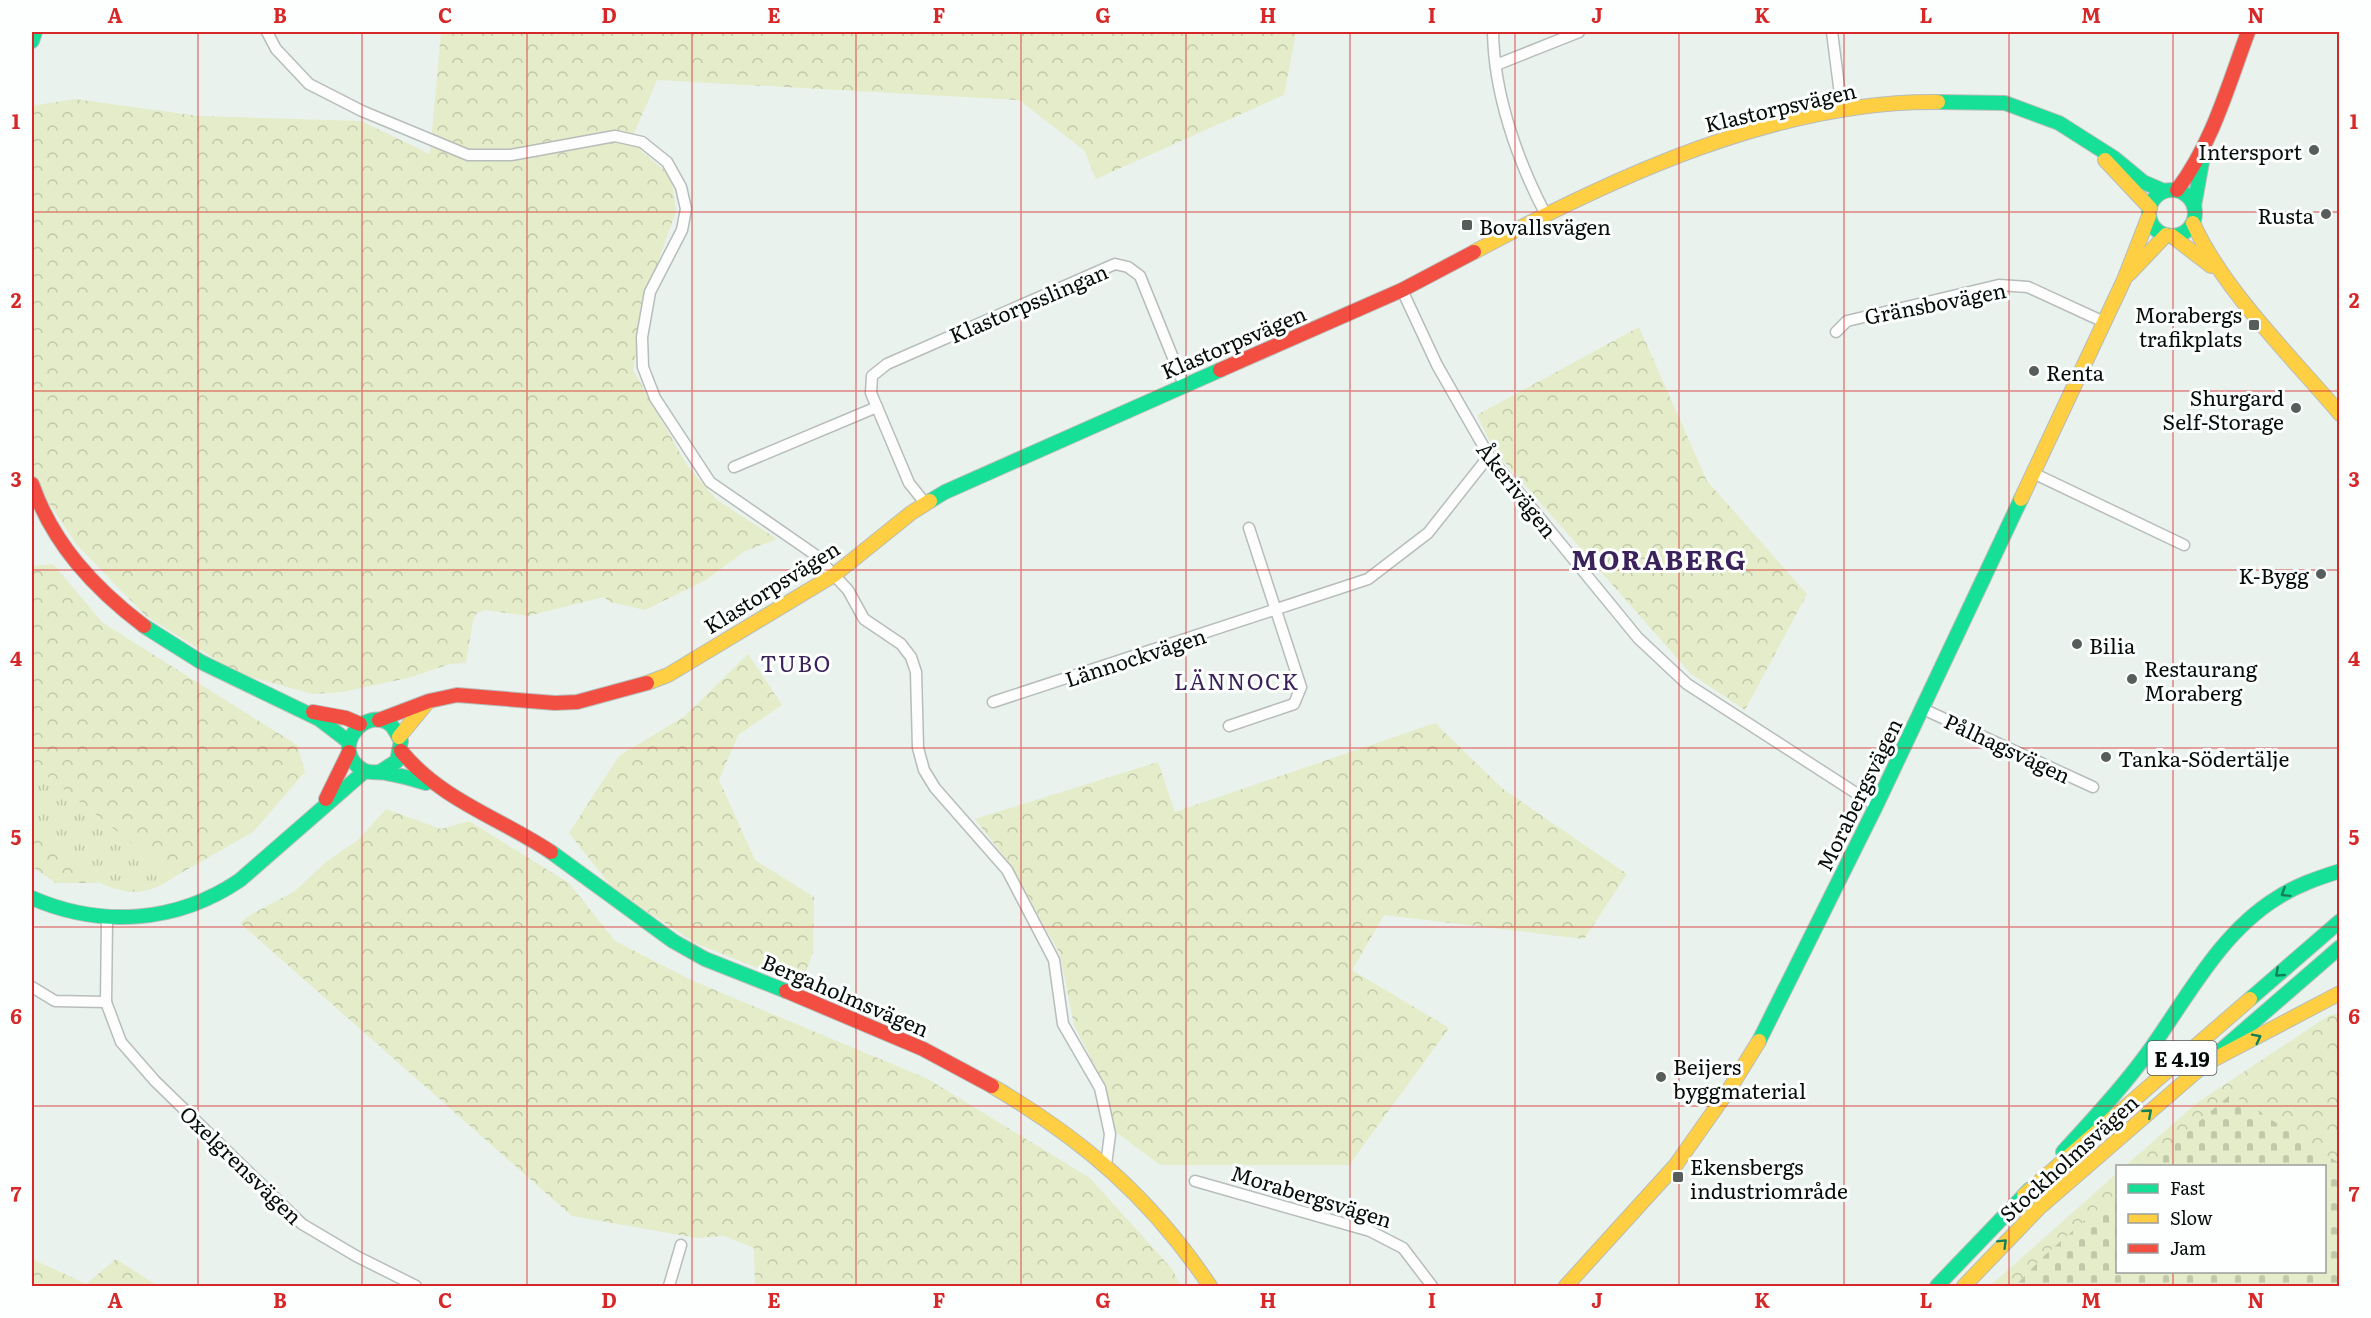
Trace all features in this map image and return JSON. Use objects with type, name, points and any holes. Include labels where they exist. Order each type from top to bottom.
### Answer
[{"type":"main road","points":[[32,41],[35,32]]},
{"type":"main road","points":[[2226,280],[2169,236],[2156,230],[2149,212],[2152,200],[2170,191],[2188,175],[2212,126],[2248,32]]},
{"type":"main road","name":"Klastorpsvägen","points":[[380,720],[429,701],[457,695],[555,704],[599,699],[668,675],[834,575],[925,503],[1184,385],[1402,290],[1546,215],[1646,168],[1704,145],[1748,131],[1842,110],[1920,102],[2005,103],[2044,116],[2083,137],[2144,182],[2170,191]]},
{"type":"main road","points":[[2212,126],[2197,179],[2194,206],[2193,223],[2204,248],[2226,280],[2340,414]]},
{"type":"main road","name":"Klastorpsvägen","points":[[2083,137],[2149,212]]},
{"type":"main road","points":[[2170,191],[2187,195],[2194,206]]},
{"type":"main road","name":"Morabergsvägen","points":[[1566,1287],[1676,1166],[1730,1088],[1785,995],[1923,709],[2124,280],[2149,212]]},
{"type":"main road","points":[[2169,236],[2185,232],[2193,223]]},
{"type":"main road","name":"Morabergsvägen","points":[[2124,280],[2169,236]]},
{"type":"main road","points":[[32,484],[49,524],[63,547],[81,569],[132,619],[262,693],[299,709],[338,730],[349,747],[353,761],[365,771],[353,779],[246,874],[210,898],[171,912],[129,919],[107,919],[53,909],[32,898]]},
{"type":"main road","points":[[380,772],[394,765],[400,744],[429,701]]},
{"type":"main road","points":[[299,709],[346,718],[360,724]]},
{"type":"main road","points":[[319,811],[349,747],[352,732],[360,724],[380,720]]},
{"type":"main road","name":"Bergaholmsvägen","points":[[380,720],[393,727],[412,768],[430,784],[524,834],[568,862],[632,914],[693,953],[876,1028],[956,1065],[1056,1125],[1106,1166],[1191,1253],[1210,1287]]},
{"type":"main road","name":"Bergaholmsvägen","points":[[365,771],[380,772],[430,784]]},
{"type":"main road","points":[[2024,1195],[2127,1079],[2231,935],[2258,910],[2292,888],[2340,871]]},
{"type":"main road","name":"E 4.19","points":[[2024,1195],[2340,921]]},
{"type":"main road","name":"E 4.19","points":[[2205,1064],[2340,947]]},
{"type":"main road","points":[[2205,1064],[2340,993]]},
{"type":"main road","name":"Stockholmsvägen","points":[[1964,1287],[2039,1209],[2205,1064]]},
{"type":"main road","name":"Stockholmsvägen","points":[[1937,1287],[1978,1241],[2024,1195]]},
{"type":"street","points":[[267,32],[276,49],[309,84],[367,113],[468,155],[511,155],[615,136],[642,142],[667,162],[681,187],[686,209],[682,230],[650,292],[642,337],[643,367],[655,398],[710,482],[814,554],[848,590],[864,619],[901,644],[911,657],[916,672],[918,748],[924,770],[935,788],[1007,870],[1054,960],[1063,1024],[1100,1088],[1110,1134],[1106,1166]]},
{"type":"street","points":[[1493,32],[1496,65],[1519,157],[1546,215]]},
{"type":"street","points":[[1496,65],[1579,32]]},
{"type":"street","points":[[1832,32],[1842,110]]},
{"type":"street","name":"Klastorpsslingan","points":[[925,503],[909,483],[871,393],[872,376],[887,364],[1115,264],[1128,267],[1140,276],[1184,385]]},
{"type":"street","name":"Gränsbovägen","points":[[1836,332],[1846,321],[1999,285],[2028,287],[2104,322]]},
{"type":"street","name":"Åkerivägen","points":[[1402,290],[1437,365],[1489,456],[1638,638],[1687,684],[1876,806]]},
{"type":"street","points":[[734,467],[877,406]]},
{"type":"street","name":"Lännockvägen","points":[[993,702],[1368,579],[1428,533],[1489,456]]},
{"type":"street","points":[[2033,473],[2184,545]]},
{"type":"street","points":[[1229,726],[1294,704],[1301,687],[1249,528]]},
{"type":"street","name":"Pålhagsvägen","points":[[1923,709],[2092,787]]},
{"type":"street","name":"Oxelgrensvägen","points":[[107,919],[106,1002],[121,1042],[155,1081],[302,1224],[356,1256],[416,1287]]},
{"type":"street","points":[[32,987],[55,1001],[106,1002]]},
{"type":"street","name":"Morabergsvägen","points":[[1195,1181],[1370,1231],[1403,1248],[1432,1287]]},
{"type":"street","points":[[669,1287],[681,1245]]},
{"type":"green space","points":[[441,32],[1296,32],[1284,95],[1096,179],[1084,150],[1019,100],[657,80],[634,133],[641,151],[671,176],[676,211],[645,299],[633,370],[688,467],[717,500],[777,539],[745,551],[706,580],[645,610],[610,602],[604,597],[528,616],[485,610],[477,613],[473,620],[466,663],[450,664],[408,678],[342,692],[313,694],[239,674],[146,616],[76,544],[36,483],[32,469],[32,106],[75,99],[198,116],[361,121],[430,154]]},
{"type":"green space","points":[[1639,327],[1707,481],[1807,594],[1745,710],[1691,674],[1494,450],[1477,415]]},
{"type":"green space","points":[[53,564],[103,623],[297,745],[305,772],[253,832],[174,877],[32,764],[32,566]]},
{"type":"green space","points":[[748,654],[782,705],[738,735],[719,780],[755,860],[814,897],[813,952],[801,985],[697,944],[615,891],[569,833],[619,756],[685,716]]},
{"type":"green space","points":[[1435,723],[1503,789],[1627,874],[1584,939],[1384,915],[1352,970],[1449,1028],[1349,1165],[1160,1165],[1116,1132],[1103,1082],[1074,1025],[1060,954],[1009,863],[975,819],[1158,762],[1175,812]]},
{"type":"green space","points":[[32,764],[174,877],[154,888],[135,892],[116,889],[98,882],[81,871],[32,830]]},
{"type":"green space","points":[[386,809],[441,829],[469,821],[569,883],[615,941],[691,980],[928,1079],[1090,1178],[1172,1269],[1181,1286],[755,1286],[754,1248],[724,1236],[697,1238],[572,1216],[240,923],[295,891],[327,861],[358,840]]},
{"type":"green space","points":[[32,830],[99,883],[56,883],[32,867]]},
{"type":"green space","points":[[2339,1013],[2339,1286],[1990,1286],[2116,1174],[2116,1273],[2326,1273],[2326,1165],[2126,1165],[2197,1103],[2328,1016]]},
{"type":"green space","points":[[2231,1094],[2339,1163],[2339,1286],[2015,1286],[2044,1256],[2116,1193],[2116,1273],[2326,1273],[2326,1165],[2148,1165]]},
{"type":"green space","points":[[32,1259],[86,1284],[116,1259],[158,1286],[32,1286]]},
{"type":"traffic: fast","points":[[32,41],[35,32]]},
{"type":"traffic: fast","points":[[1938,102],[2005,103],[2059,123],[2114,158],[2143,182],[2164,191]]},
{"type":"traffic: fast","points":[[2194,206],[2202,162]]},
{"type":"traffic: fast","points":[[2172,190],[2188,197],[2195,213],[2188,229],[2172,236],[2156,229],[2149,213],[2156,197],[2172,190]]},
{"type":"traffic: fast","points":[[930,501],[945,492],[1220,370]]},
{"type":"traffic: fast","points":[[1759,1041],[1876,806],[2021,499]]},
{"type":"traffic: fast","points":[[144,626],[201,662],[319,719],[349,742]]},
{"type":"traffic: fast","points":[[380,772],[397,761],[401,741],[391,725],[381,720],[371,720],[362,724],[354,732],[350,741],[349,751],[353,761],[366,771],[371,772],[383,772],[426,783]]},
{"type":"traffic: fast","points":[[32,898],[58,908],[112,917],[165,913],[191,905],[240,880],[365,771]]},
{"type":"traffic: fast","points":[[551,852],[673,941],[705,959],[786,991]]},
{"type":"traffic: fast","points":[[2063,1152],[2139,1064],[2206,968],[2238,929],[2257,912],[2285,893],[2340,871]]},
{"type":"traffic: fast","points":[[2250,999],[2340,921]]},
{"type":"traffic: fast","points":[[2205,1064],[2340,947]]},
{"type":"traffic: fast","points":[[1937,1286],[2030,1189]]},
{"type":"traffic: slow","points":[[1474,252],[1582,197],[1698,148],[1757,129],[1817,114],[1878,105],[1938,102]]},
{"type":"traffic: slow","points":[[2105,160],[2150,208]]},
{"type":"traffic: slow","points":[[2021,499],[2124,280],[2149,216]]},
{"type":"traffic: slow","points":[[2193,223],[2206,248],[2240,298],[2340,414]]},
{"type":"traffic: slow","points":[[2129,274],[2166,235]]},
{"type":"traffic: slow","points":[[2172,236],[2211,266]]},
{"type":"traffic: slow","points":[[647,683],[668,675],[834,575],[911,513],[930,501]]},
{"type":"traffic: slow","points":[[399,737],[427,703]]},
{"type":"traffic: slow","points":[[1964,1286],[2039,1208],[2205,1064],[2340,993]]},
{"type":"traffic: slow","points":[[2024,1195],[2250,999]]},
{"type":"traffic: slow","points":[[1566,1286],[1675,1166],[1730,1088],[1759,1041]]},
{"type":"traffic: slow","points":[[992,1086],[1057,1128],[1113,1173],[1164,1225],[1210,1286]]},
{"type":"traffic: jam","points":[[2177,190],[2210,134],[2248,32]]},
{"type":"traffic: jam","points":[[1220,370],[1402,290],[1474,252]]},
{"type":"traffic: jam","points":[[32,484],[51,526],[77,563],[108,596],[144,626]]},
{"type":"traffic: jam","points":[[379,720],[429,701],[457,695],[555,703],[577,702],[647,683]]},
{"type":"traffic: jam","points":[[313,712],[346,718],[360,724]]},
{"type":"traffic: jam","points":[[401,751],[434,783],[453,796],[551,852]]},
{"type":"traffic: jam","points":[[326,799],[349,752]]},
{"type":"traffic: jam","points":[[786,991],[923,1049],[992,1086]]},
{"type":"place","name":"Intersport","points":[[2314,150]]},
{"type":"place","name":"Rusta","points":[[2326,214]]},
{"type":"place","name":"Bovallsvägen","points":[[1467,225]]},
{"type":"place","name":"Morabergs trafikplats","points":[[2254,325]]},
{"type":"place","name":"Renta","points":[[2034,371]]},
{"type":"place","name":"Shurgard Self-Storage","points":[[2296,408]]},
{"type":"place","name":"K-Bygg","points":[[2321,574]]},
{"type":"place","name":"Bilia","points":[[2077,644]]},
{"type":"place","name":"Restaurang Moraberg","points":[[2132,679]]},
{"type":"place","name":"Tanka-Södertälje","points":[[2106,757]]},
{"type":"place","name":"Beijers byggmaterial","points":[[1661,1077]]},
{"type":"place","name":"Ekensbergs industriområde","points":[[1678,1177]]},
{"type":"district","name":"MORABERG","points":[[1659,558]]},
{"type":"district","name":"TUBO","points":[[796,662]]},
{"type":"district","name":"LÄNNOCK","points":[[1237,680]]}]
